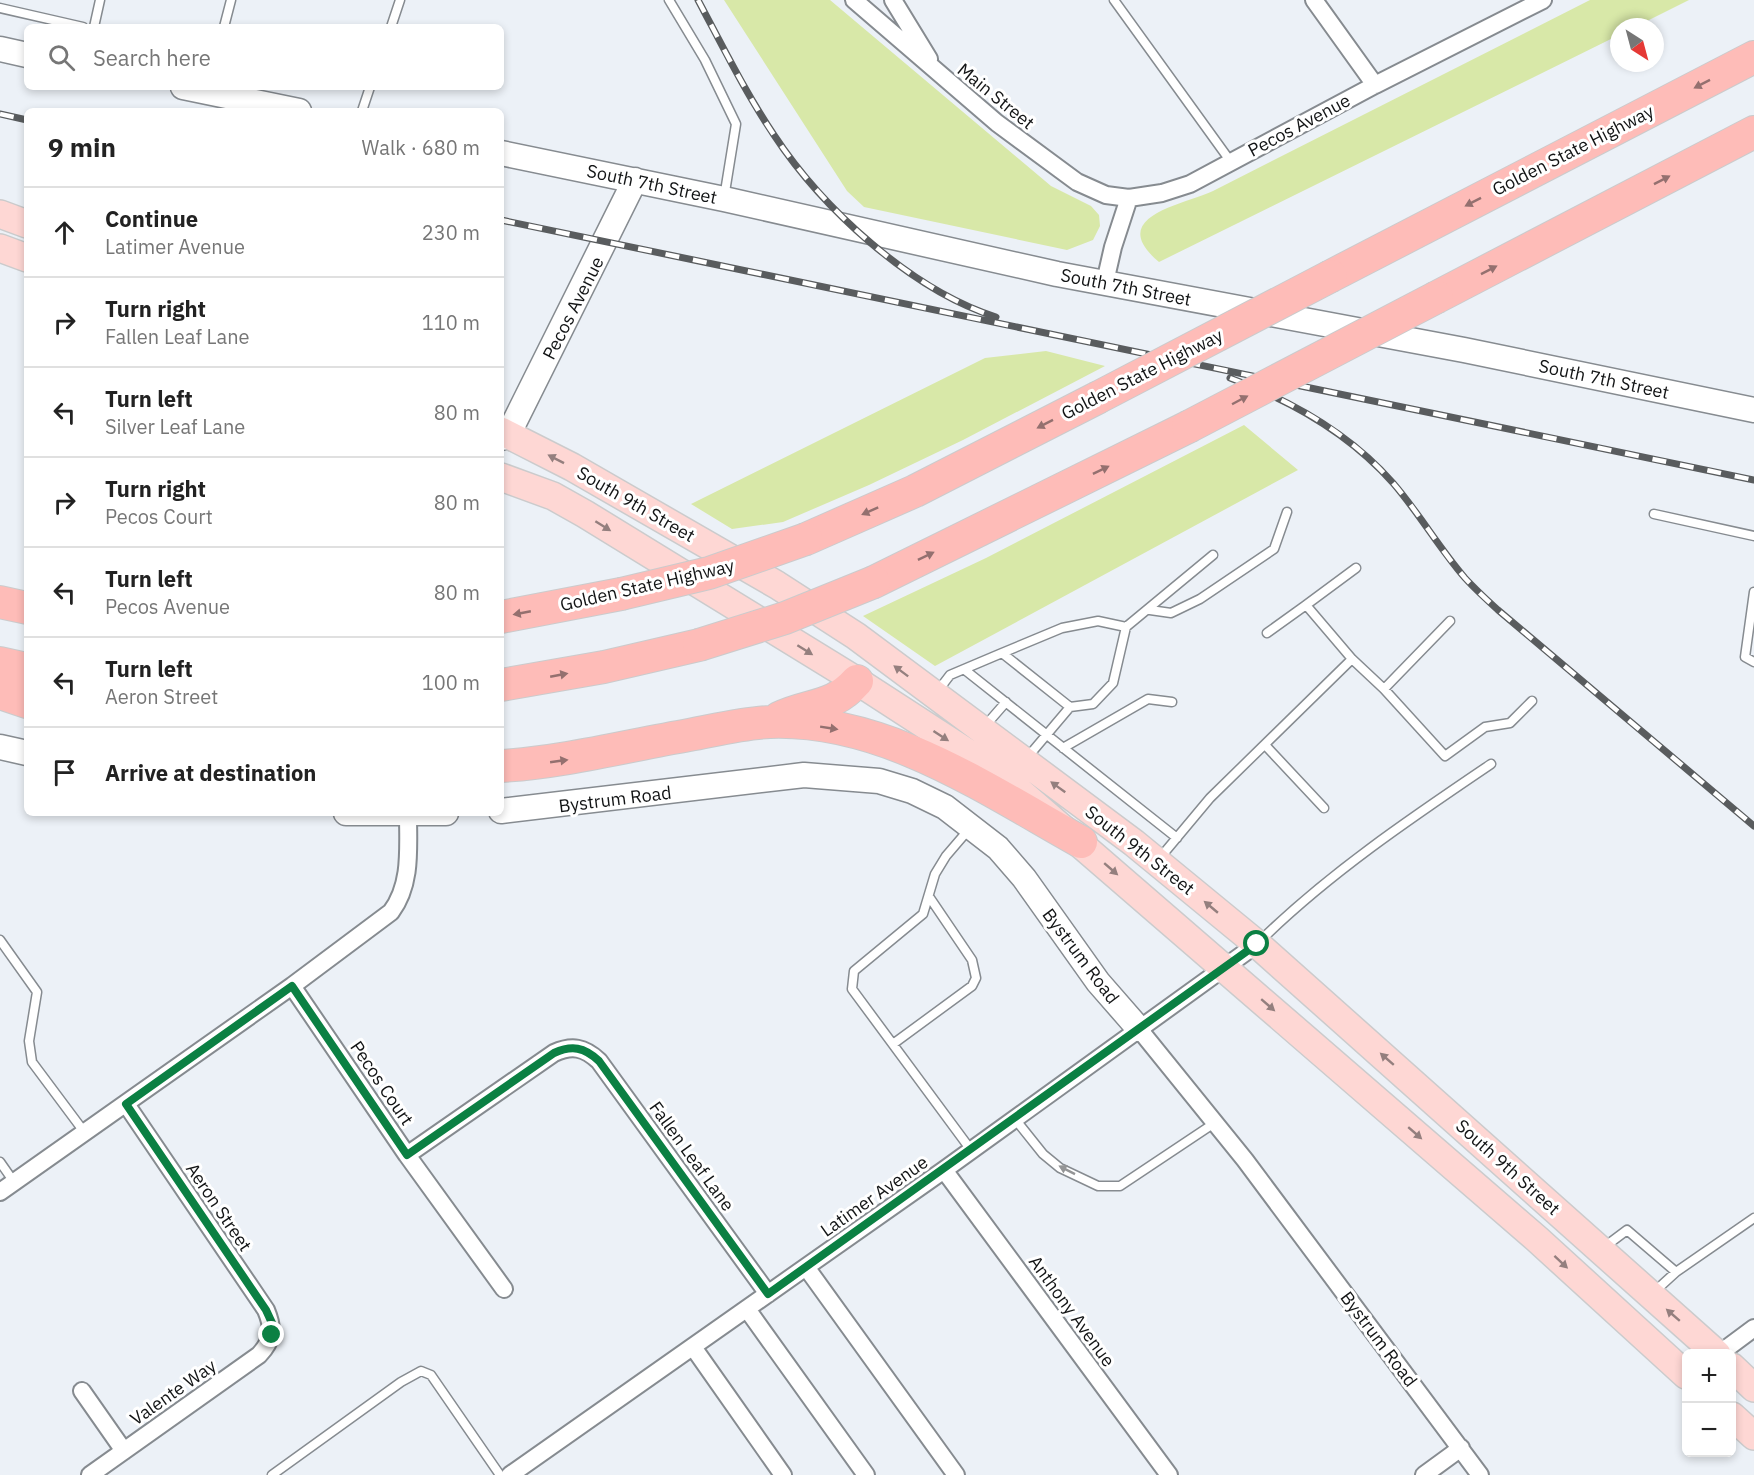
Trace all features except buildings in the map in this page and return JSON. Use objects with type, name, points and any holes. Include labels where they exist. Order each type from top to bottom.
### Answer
[{"type":"highway","name":"Golden State Highway","points":[[504,616],[621,594],[709,573],[806,539],[915,491],[1754,57]]},
{"type":"highway","points":[[504,684],[604,667],[699,645],[785,618],[874,582],[1188,427],[1754,132]]},
{"type":"highway","points":[[0,602],[24,607]]},
{"type":"highway","points":[[0,663],[24,668]]},
{"type":"highway","points":[[771,722],[799,708],[830,703],[844,695],[857,681]]},
{"type":"highway","points":[[0,693],[24,701]]},
{"type":"highway","points":[[504,766],[575,759],[719,729],[771,722],[848,732],[895,745],[929,759],[1081,842]]},
{"type":"main road","points":[[0,214],[24,223]]},
{"type":"main road","points":[[0,248],[24,257]]},
{"type":"main road","name":"South 9th Street","points":[[504,435],[572,467],[777,585],[856,636],[1157,862],[1257,944],[1713,1349]]},
{"type":"main road","points":[[504,437],[526,471],[553,496]]},
{"type":"main road","name":"South 9th Street","points":[[504,478],[553,496],[857,681],[996,771],[1081,842],[1537,1239],[1682,1371]]},
{"type":"main road","points":[[856,636],[862,651],[857,681]]},
{"type":"main road","points":[[1736,1372],[1754,1388]]},
{"type":"main road","points":[[1736,1420],[1754,1436]]},
{"type":"street","name":"Main Street","points":[[854,0],[997,123],[1077,182],[1106,195],[1129,198]]},
{"type":"street","points":[[892,0],[939,75]]},
{"type":"street","points":[[1314,0],[1375,85]]},
{"type":"street","name":"Pecos Avenue","points":[[1129,198],[1162,193],[1190,184],[1519,5],[1544,0]]},
{"type":"street","points":[[0,49],[24,54]]},
{"type":"street","points":[[214,90],[287,108]]},
{"type":"street","name":"South 7th Street","points":[[504,154],[1105,282],[1464,350],[1754,410]]},
{"type":"street","name":"Pecos Avenue","points":[[504,433],[635,180]]},
{"type":"street","points":[[1105,282],[1113,247],[1129,198]]},
{"type":"street","points":[[0,747],[24,752]]},
{"type":"street","name":"Bystrum Road","points":[[504,811],[804,775],[847,776],[879,781],[912,790],[945,807],[998,848],[1024,878],[1098,982],[1212,1124],[1245,1160],[1480,1475]]},
{"type":"street","points":[[0,1192],[292,986],[391,912],[402,898],[407,871],[408,816]]},
{"type":"street","name":"Latimer Avenue","points":[[510,1475],[944,1170],[1257,944]]},
{"type":"street","name":"Pecos Court","points":[[292,986],[407,1155],[504,1289]]},
{"type":"street","name":"Fallen Leaf Lane","points":[[407,1155],[554,1053],[566,1048],[578,1048],[599,1061],[768,1294]]},
{"type":"street","name":"Aeron Street","points":[[126,1104],[266,1310],[272,1323],[272,1335]]},
{"type":"street","name":"Anthony Avenue","points":[[944,1170],[1169,1475]]},
{"type":"street","points":[[806,1267],[956,1475]]},
{"type":"street","points":[[747,1309],[866,1475]]},
{"type":"street","points":[[1724,1349],[1754,1328]]},
{"type":"street","name":"Valente Way","points":[[90,1475],[259,1355],[268,1345],[272,1335]]},
{"type":"street","points":[[693,1347],[783,1475]]},
{"type":"street","points":[[82,1391],[124,1451]]},
{"type":"street","points":[[1424,1475],[1461,1448]]},
{"type":"lane","points":[[95,24],[100,0]]},
{"type":"lane","points":[[225,24],[231,0]]},
{"type":"lane","points":[[392,24],[400,0]]},
{"type":"lane","points":[[669,0],[705,60],[736,124],[724,199]]},
{"type":"lane","points":[[1114,0],[1232,162]]},
{"type":"lane","points":[[0,8],[70,24]]},
{"type":"lane","points":[[363,108],[369,90]]},
{"type":"lane","points":[[1150,610],[1171,613],[1200,599],[1274,549],[1287,512]]},
{"type":"lane","points":[[1654,514],[1754,536]]},
{"type":"lane","points":[[1024,762],[1070,707],[1093,704],[1113,683],[1126,627],[1150,610],[1169,590],[1213,555]]},
{"type":"lane","points":[[1267,633],[1356,568]]},
{"type":"lane","points":[[1754,591],[1745,657],[1754,662]]},
{"type":"lane","points":[[1306,605],[1352,659],[1384,688],[1445,756],[1485,727],[1510,723],[1532,701]]},
{"type":"lane","points":[[934,695],[950,675],[1062,628],[1098,621],[1126,627]]},
{"type":"lane","points":[[1384,688],[1450,621]]},
{"type":"lane","points":[[1002,653],[1070,707]]},
{"type":"lane","points":[[1157,862],[1210,798],[1352,659]]},
{"type":"lane","points":[[965,670],[1177,838]]},
{"type":"lane","points":[[1064,748],[1148,699],[1172,702]]},
{"type":"lane","points":[[981,731],[1006,702]]},
{"type":"lane","points":[[1264,745],[1324,808]]},
{"type":"lane","points":[[1257,944],[1294,907],[1438,799],[1491,764]]},
{"type":"lane","points":[[971,1150],[852,989],[851,978],[864,960],[923,914],[930,898],[935,874],[946,856],[972,826]]},
{"type":"lane","points":[[893,1044],[972,986],[976,978],[972,960],[930,898]]},
{"type":"lane","points":[[0,940],[37,992],[29,1041],[32,1062],[85,1133]]},
{"type":"lane","points":[[1015,1119],[1039,1149],[1060,1168],[1098,1186],[1120,1185],[1212,1124]]},
{"type":"lane","points":[[0,1162],[14,1182]]},
{"type":"lane","points":[[1651,1295],[1676,1272],[1754,1218]]},
{"type":"lane","points":[[1600,1250],[1627,1230],[1676,1272]]},
{"type":"lane","points":[[272,1475],[401,1382],[421,1371],[431,1375],[500,1475]]},
{"type":"green space","points":[[724,0],[830,0],[1051,186],[1091,206],[1099,215],[1100,226],[1093,240],[1067,250],[864,207],[847,191]]},
{"type":"green space","points":[[1590,0],[1689,0],[1653,18],[1610,18],[1610,39],[1159,262],[1145,247],[1140,234],[1144,223],[1168,208],[1213,191]]},
{"type":"green space","points":[[1046,351],[1105,366],[963,440],[869,485],[783,522],[732,529],[691,504],[985,358]]},
{"type":"green space","points":[[1244,425],[1298,470],[935,666],[863,616],[986,558]]},
{"type":"railway","points":[[698,0],[763,119],[794,163],[843,218],[901,267],[964,304],[996,317]]},
{"type":"railway","points":[[0,114],[24,119]]},
{"type":"railway","points":[[504,221],[1754,480]]},
{"type":"railway","points":[[1230,378],[1297,408],[1358,449],[1393,483],[1456,567],[1481,594],[1754,826]]},
{"type":"route","points":[[272,1335],[272,1323],[266,1310],[126,1104],[292,986],[407,1155],[554,1053],[566,1048],[578,1048],[590,1053],[599,1061],[768,1294],[1257,944]]}]
